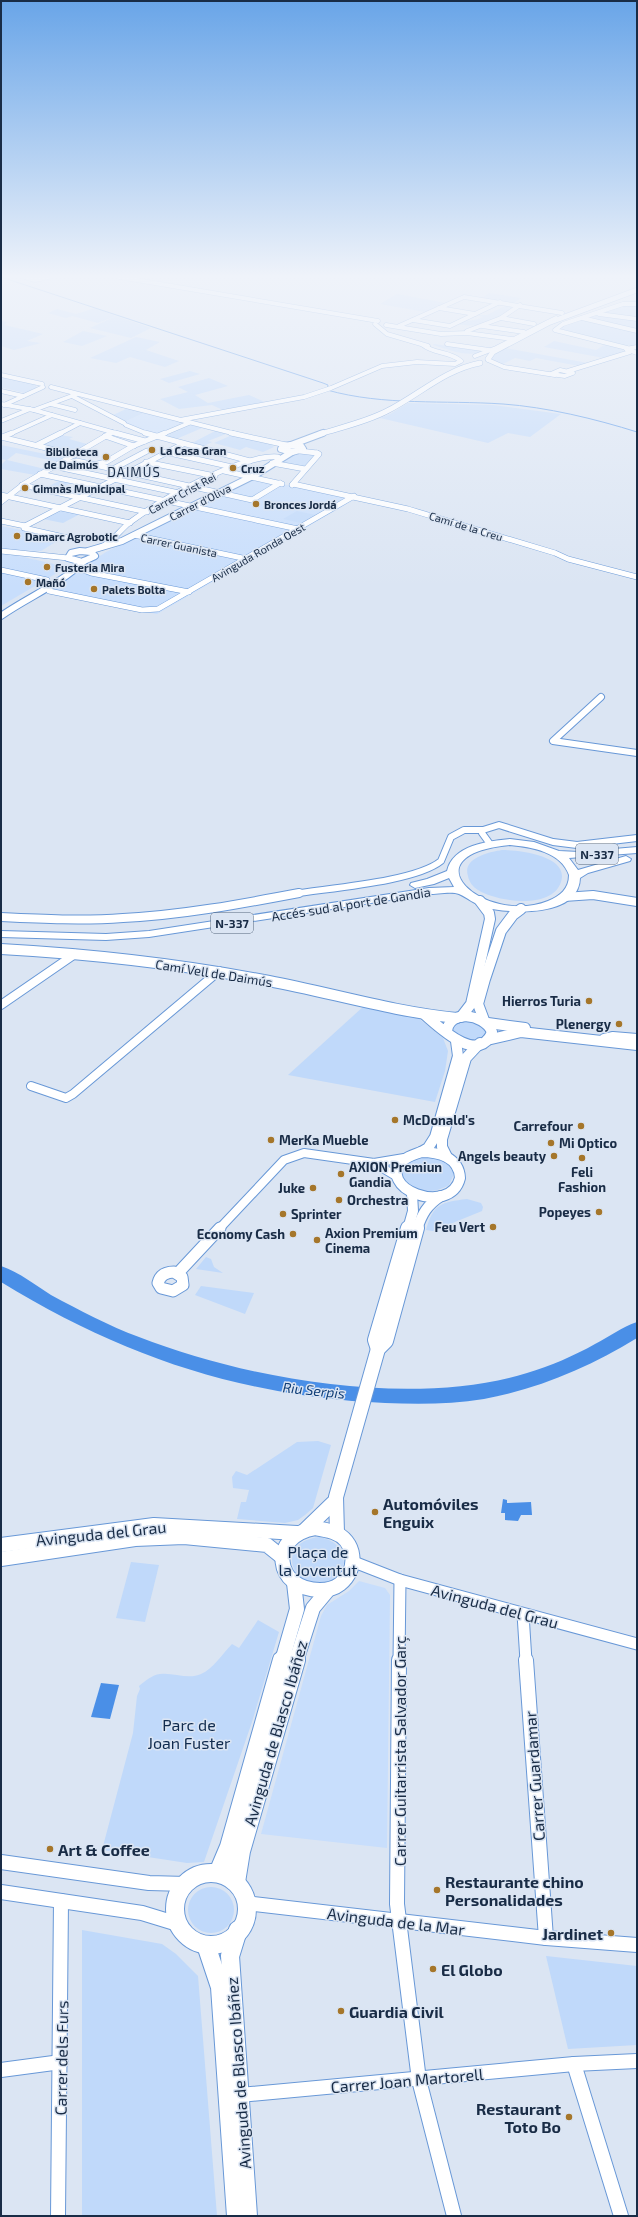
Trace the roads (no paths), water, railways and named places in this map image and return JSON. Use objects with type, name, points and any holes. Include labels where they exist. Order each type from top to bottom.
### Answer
[{"type":"highway","name":"N-337","points":[[453,872],[455,864],[464,854],[478,847],[490,844],[520,843],[540,847],[558,854],[579,855],[637,850]]},
{"type":"highway","name":"N-337","points":[[558,854],[570,865],[575,876],[573,888],[564,897]]},
{"type":"highway","name":"N-337","points":[[575,876],[584,871],[609,863],[637,857]]},
{"type":"highway","points":[[453,872],[457,884],[462,890],[480,901],[500,907],[521,909],[545,906],[564,897]]},
{"type":"highway","name":"Accés sud al port de Gandia","points":[[1,927],[83,930],[159,926],[409,887],[430,882],[453,872]]},
{"type":"highway","name":"Accés sud al port de Gandia","points":[[1,934],[106,937],[149,934],[429,891],[462,890]]},
{"type":"main road","points":[[285,447],[310,437],[377,416],[404,401],[435,380]]},
{"type":"main road","points":[[285,447],[292,452],[301,449],[310,437]]},
{"type":"main road","points":[[285,447],[301,449]]},
{"type":"main road","name":"Carrer d'Oliva","points":[[276,460],[285,447]]},
{"type":"main road","name":"Carrer d'Oliva","points":[[74,552],[86,551],[137,536],[191,507],[253,477],[276,460],[292,452]]},
{"type":"main road","name":"Carrer d'Oliva","points":[[84,561],[122,541]]},
{"type":"main road","points":[[86,551],[95,556]]},
{"type":"main road","points":[[61,577],[70,559],[69,555],[74,552]]},
{"type":"main road","points":[[1,616],[61,577],[80,569],[84,561],[70,559]]},
{"type":"main road","points":[[1,610],[19,603]]},
{"type":"main road","points":[[447,1032],[448,1024],[459,1018],[468,1010],[471,1004],[488,933],[489,913],[480,901]]},
{"type":"main road","points":[[447,1157],[442,1147],[442,1139],[466,1058],[484,1042],[492,1032],[478,1004],[485,979],[501,931],[513,915],[521,909]]},
{"type":"main road","name":"Camí Vell de Daimús","points":[[1,948],[75,954],[219,971],[425,1015],[459,1018]]},
{"type":"main road","points":[[425,1015],[456,1041],[468,1044],[484,1042],[521,1032],[637,1045]]},
{"type":"main road","points":[[459,1018],[472,1017],[486,1022],[604,1038],[637,1040]]},
{"type":"main road","points":[[441,1196],[426,1197],[412,1194],[398,1183],[396,1176],[399,1164],[404,1158],[428,1148],[434,1138],[458,1056],[456,1041]]},
{"type":"main road","points":[[337,1533],[335,1502],[378,1349],[386,1340],[415,1234],[423,1212],[431,1202],[454,1190],[461,1177],[460,1169],[455,1162],[447,1157],[434,1153],[420,1152]]},
{"type":"main road","points":[[378,1349],[375,1340],[413,1211],[412,1194]]},
{"type":"main road","points":[[300,1532],[315,1528],[326,1529],[337,1533],[350,1545],[354,1562],[352,1570],[343,1582],[328,1590],[316,1591],[304,1588],[294,1583],[285,1571],[282,1557],[289,1541],[335,1502]]},
{"type":"main road","name":"Avinguda del Grau","points":[[1,1545],[154,1525],[300,1532]]},
{"type":"main road","name":"Avinguda del Grau","points":[[1,1559],[134,1539],[184,1537],[267,1545],[282,1557]]},
{"type":"main road","name":"Avinguda de Blasco Ibáñez","points":[[218,1873],[229,1846],[297,1610],[294,1583]]},
{"type":"main road","name":"Avinguda de Blasco Ibáñez","points":[[236,1882],[241,1851],[305,1629],[313,1608],[328,1590]]},
{"type":"main road","points":[[218,1873],[231,1878],[236,1882],[246,1903],[243,1922],[238,1930],[224,1942],[206,1946],[189,1939],[178,1924],[176,1903],[186,1884],[201,1875],[218,1873]]},
{"type":"main road","name":"Avinguda de Blasco Ibáñez","points":[[238,1930],[230,1956],[248,2216]]},
{"type":"main road","name":"Avinguda de Blasco Ibáñez","points":[[206,1946],[220,1987],[236,2216]]},
{"type":"street","points":[[21,380],[285,447]]},
{"type":"street","points":[[180,420],[273,401],[294,400],[328,389],[348,380]]},
{"type":"street","points":[[2,405],[42,386]]},
{"type":"street","points":[[1,390],[23,396]]},
{"type":"street","points":[[1,421],[78,394]]},
{"type":"street","points":[[72,396],[125,424],[156,437],[250,461]]},
{"type":"street","points":[[51,404],[75,410]]},
{"type":"street","points":[[2,405],[52,415],[145,441]]},
{"type":"street","points":[[1,437],[52,415]]},
{"type":"street","points":[[37,445],[80,423]]},
{"type":"street","points":[[94,464],[106,462],[132,447],[189,423]]},
{"type":"street","points":[[106,430],[125,424]]},
{"type":"street","points":[[1,502],[22,485],[112,432]]},
{"type":"street","points":[[105,436],[132,447],[160,455]]},
{"type":"street","points":[[1,437],[75,454]]},
{"type":"street","points":[[1,522],[25,526],[183,444]]},
{"type":"street","points":[[293,485],[319,454],[301,449]]},
{"type":"street","points":[[111,470],[147,451]]},
{"type":"street","points":[[165,452],[232,467]]},
{"type":"street","name":"Carrer Crist Rei","points":[[86,551],[105,546],[130,523],[164,501],[232,467],[266,455],[276,460]]},
{"type":"street","points":[[57,465],[76,460],[111,470],[252,500],[280,483]]},
{"type":"street","points":[[276,460],[305,469]]},
{"type":"street","points":[[146,462],[215,476]]},
{"type":"street","points":[[62,468],[179,493]]},
{"type":"street","name":"Camí de la Creu","points":[[224,471],[353,497],[422,513],[555,553],[568,559],[637,577]]},
{"type":"street","points":[[40,474],[298,529]]},
{"type":"street","points":[[22,485],[147,512]]},
{"type":"street","points":[[1,495],[130,523]]},
{"type":"street","name":"Avinguda Ronda Oest","points":[[49,591],[142,610],[163,608],[353,497]]},
{"type":"street","points":[[25,526],[24,528],[68,538]]},
{"type":"street","name":"Carrer Guanista","points":[[137,536],[247,559]]},
{"type":"street","points":[[1,551],[70,559]]},
{"type":"street","points":[[15,553],[74,552]]},
{"type":"street","points":[[80,569],[92,573],[189,592]]},
{"type":"street","points":[[1,570],[47,580]]},
{"type":"street","points":[[601,697],[553,741],[637,753]]},
{"type":"street","points":[[1,917],[68,919],[161,915],[362,883],[414,873],[430,867],[440,862],[445,854],[451,837],[464,830],[482,830],[499,825],[510,827],[552,842],[577,845],[637,838]]},
{"type":"street","points":[[482,830],[482,833],[490,844]]},
{"type":"street","points":[[564,897],[593,895],[637,902]]},
{"type":"street","points":[[1,1005],[75,954]]},
{"type":"street","points":[[31,1086],[66,1098],[73,1094],[219,971]]},
{"type":"street","points":[[178,1273],[284,1160],[298,1154],[310,1153],[374,1163],[404,1158]]},
{"type":"street","points":[[374,1163],[396,1176]]},
{"type":"street","name":"Avinguda del Grau","points":[[354,1562],[400,1580],[637,1644]]},
{"type":"street","name":"Carrer Guitarrista Salvador Garç","points":[[400,1580],[399,1922],[419,2080],[454,2216]]},
{"type":"street","name":"Carrer Guardamar","points":[[523,1614],[546,1938]]},
{"type":"street","points":[[1,1862],[149,1883],[186,1884]]},
{"type":"street","points":[[1,1892],[142,1913],[178,1924]]},
{"type":"street","name":"Carrer dels Furs","points":[[58,2216],[61,2062],[61,1901]]},
{"type":"street","name":"Avinguda de la Mar","points":[[246,1903],[546,1938],[637,1945]]},
{"type":"street","name":"Carrer Joan Martorell","points":[[240,2095],[419,2080],[574,2064],[637,2061]]},
{"type":"street","points":[[1,2070],[61,2062]]},
{"type":"street","points":[[574,2064],[621,2216]]},
{"type":"water","points":[[503,1499],[507,1500],[507,1503],[531,1502],[532,1515],[521,1515],[518,1521],[505,1520],[505,1513],[501,1513]]},
{"type":"water","points":[[101,1683],[119,1685],[110,1719],[91,1717]]},
{"type":"waterway","points":[[315,380],[328,385],[327,390],[349,395],[414,402],[503,404],[536,408],[588,418],[637,432]]},
{"type":"waterway","name":"Riu Serpis","points":[[1,1273],[44,1299],[87,1322],[131,1342],[175,1359],[267,1383],[316,1390],[413,1396],[449,1395],[484,1391],[530,1380],[553,1372],[597,1352],[637,1329]]},
{"type":"place","name":"La Casa Gran","points":[[152,450]]},
{"type":"place","name":"Biblioteca de Daimús","points":[[106,457]]},
{"type":"place","name":"Cruz","points":[[233,468]]},
{"type":"place","name":"Gimnàs Municipal","points":[[25,488]]},
{"type":"place","name":"Bronces Jordá","points":[[256,504]]},
{"type":"place","name":"Damarc Agrobotic","points":[[17,536]]},
{"type":"place","name":"Fusteria Mira","points":[[47,567]]},
{"type":"place","name":"Mañó","points":[[28,582]]},
{"type":"place","name":"Palets Bolta","points":[[94,589]]},
{"type":"place","name":"Hierros Turia","points":[[589,1001]]},
{"type":"place","name":"Plenergy","points":[[619,1024]]},
{"type":"place","name":"McDonald's","points":[[395,1120]]},
{"type":"place","name":"Carrefour","points":[[581,1126]]},
{"type":"place","name":"MerKa Mueble","points":[[271,1140]]},
{"type":"place","name":"Mi Optico","points":[[551,1143]]},
{"type":"place","name":"Angels beauty","points":[[554,1156]]},
{"type":"place","name":"Feli Fashion","points":[[582,1158]]},
{"type":"place","name":"AXION Premiun Gandia","points":[[341,1174]]},
{"type":"place","name":"Juke","points":[[313,1188]]},
{"type":"place","name":"Orchestra","points":[[339,1200]]},
{"type":"place","name":"Popeyes","points":[[599,1212]]},
{"type":"place","name":"Sprinter","points":[[283,1214]]},
{"type":"place","name":"Feu Vert","points":[[493,1227]]},
{"type":"place","name":"Economy Cash","points":[[293,1234]]},
{"type":"place","name":"Axion Premium Cinema","points":[[317,1240]]},
{"type":"place","name":"Automóviles Enguix","points":[[375,1512]]},
{"type":"place","name":"Art & Coffee","points":[[50,1849]]},
{"type":"place","name":"Restaurante chino Personalidades","points":[[437,1890]]},
{"type":"place","name":"Jardinet","points":[[611,1933]]},
{"type":"place","name":"El Globo","points":[[433,1969]]},
{"type":"place","name":"Guardia Civil","points":[[341,2011]]},
{"type":"place","name":"Restaurant Toto Bo","points":[[569,2117]]},
{"type":"district","name":"DAIMÚS","points":[[134,472]]},
{"type":"park label","name":"Plaça de la Joventut","points":[[318,1560]]},
{"type":"park label","name":"Parc de Joan Fuster","points":[[189,1733]]}]
